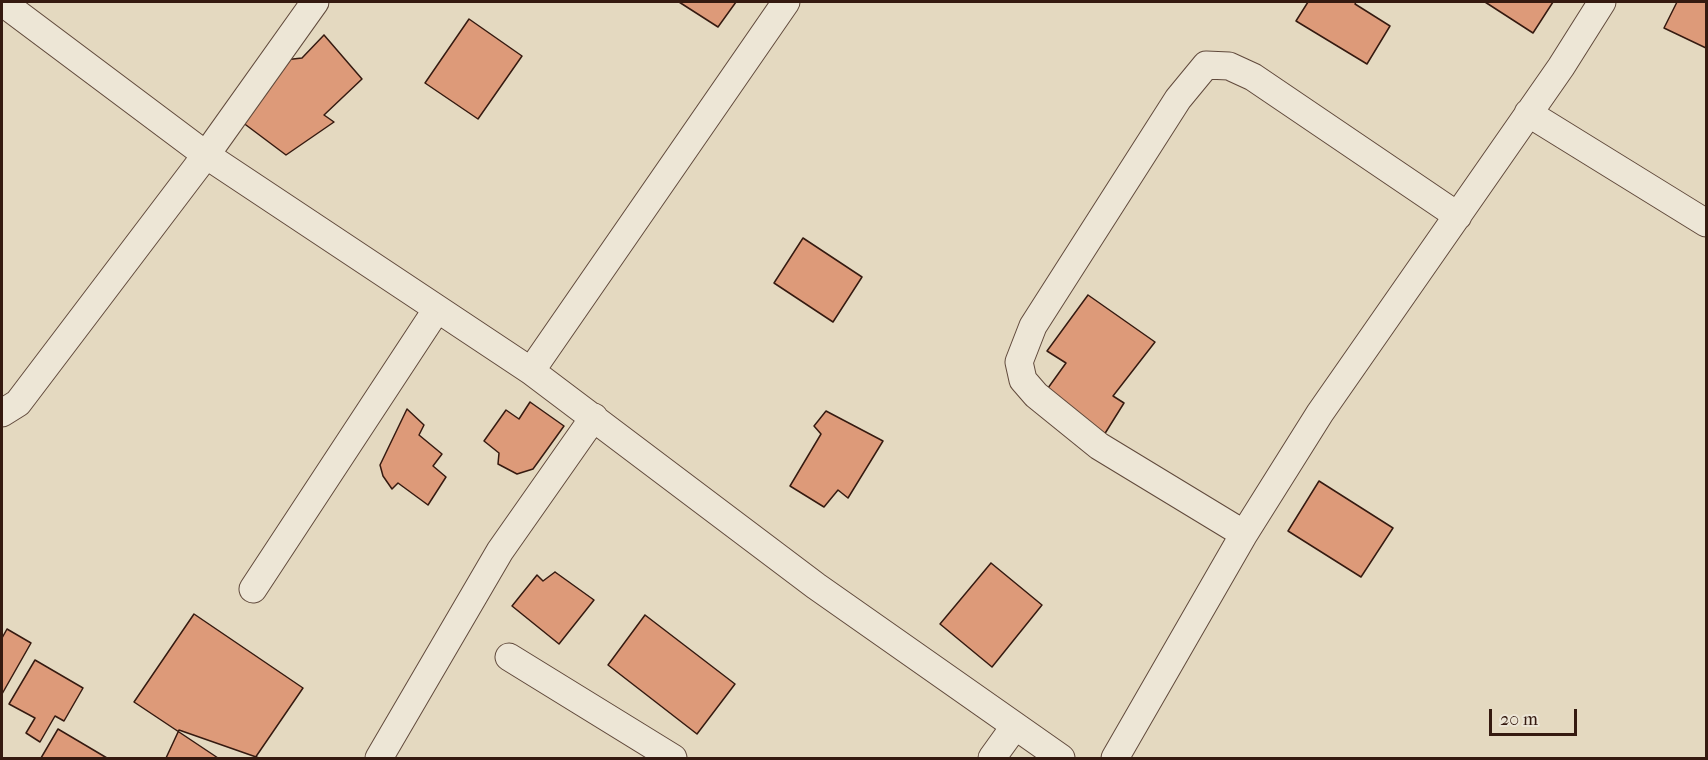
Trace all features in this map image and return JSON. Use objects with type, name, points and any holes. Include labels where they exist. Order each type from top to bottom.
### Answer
[{"type":"street","points":[[2,2],[206,155],[531,371],[816,586],[1061,759]]},
{"type":"street","points":[[2,413],[18,403],[206,155],[315,2]]},
{"type":"street","points":[[531,371],[786,2]]},
{"type":"street","points":[[1115,759],[1244,534],[1320,413],[1458,216],[1602,2]]},
{"type":"street","points":[[1244,534],[1099,446],[1036,395],[1023,380],[1019,362],[1033,326],[1178,99],[1206,65],[1229,66],[1253,77],[1458,216]]},
{"type":"street","points":[[1528,113],[1707,223]]},
{"type":"street","points":[[253,589],[437,309]]},
{"type":"street","points":[[379,759],[500,551],[594,417]]},
{"type":"street","points":[[509,657],[673,759]]},
{"type":"street","points":[[992,759],[1015,726]]},
{"type":"building","points":[[679,2],[736,2],[718,27]]},
{"type":"building","points":[[1308,2],[1356,2],[1355,4],[1390,26],[1367,64],[1296,21]]},
{"type":"building","points":[[1485,2],[1553,2],[1533,33]]},
{"type":"building","points":[[1677,2],[1706,2],[1706,48],[1664,28]]},
{"type":"building","points":[[469,19],[522,56],[478,119],[425,83]]},
{"type":"building","points":[[324,35],[362,79],[324,115],[334,122],[286,155],[234,116],[275,61],[302,58]]},
{"type":"building","points":[[803,238],[862,277],[833,322],[774,283]]},
{"type":"building","points":[[1088,295],[1155,342],[1113,396],[1124,403],[1104,435],[1048,388],[1066,363],[1047,351]]},
{"type":"building","points":[[530,402],[564,426],[533,469],[517,474],[498,464],[499,453],[484,441],[506,410],[519,419]]},
{"type":"building","points":[[407,409],[424,425],[419,435],[442,454],[433,466],[446,477],[428,505],[398,483],[392,489],[383,476],[380,465]]},
{"type":"building","points":[[826,411],[883,441],[848,498],[838,490],[824,507],[790,486],[821,434],[814,426]]},
{"type":"building","points":[[1319,481],[1393,528],[1361,577],[1288,531]]},
{"type":"building","points":[[991,563],[1042,605],[992,667],[940,624]]},
{"type":"building","points":[[555,572],[594,600],[559,644],[512,606],[537,575],[543,581]]},
{"type":"building","points":[[194,614],[303,688],[255,758],[218,758],[134,702]]},
{"type":"building","points":[[645,615],[735,684],[697,734],[608,665]]},
{"type":"building","points":[[7,629],[31,643],[2,694],[2,638]]},
{"type":"building","points":[[35,660],[83,688],[64,721],[55,716],[40,742],[26,733],[35,718],[9,704]]},
{"type":"building","points":[[58,729],[107,758],[41,758]]},
{"type":"building","points":[[179,730],[259,758],[166,758]]}]
